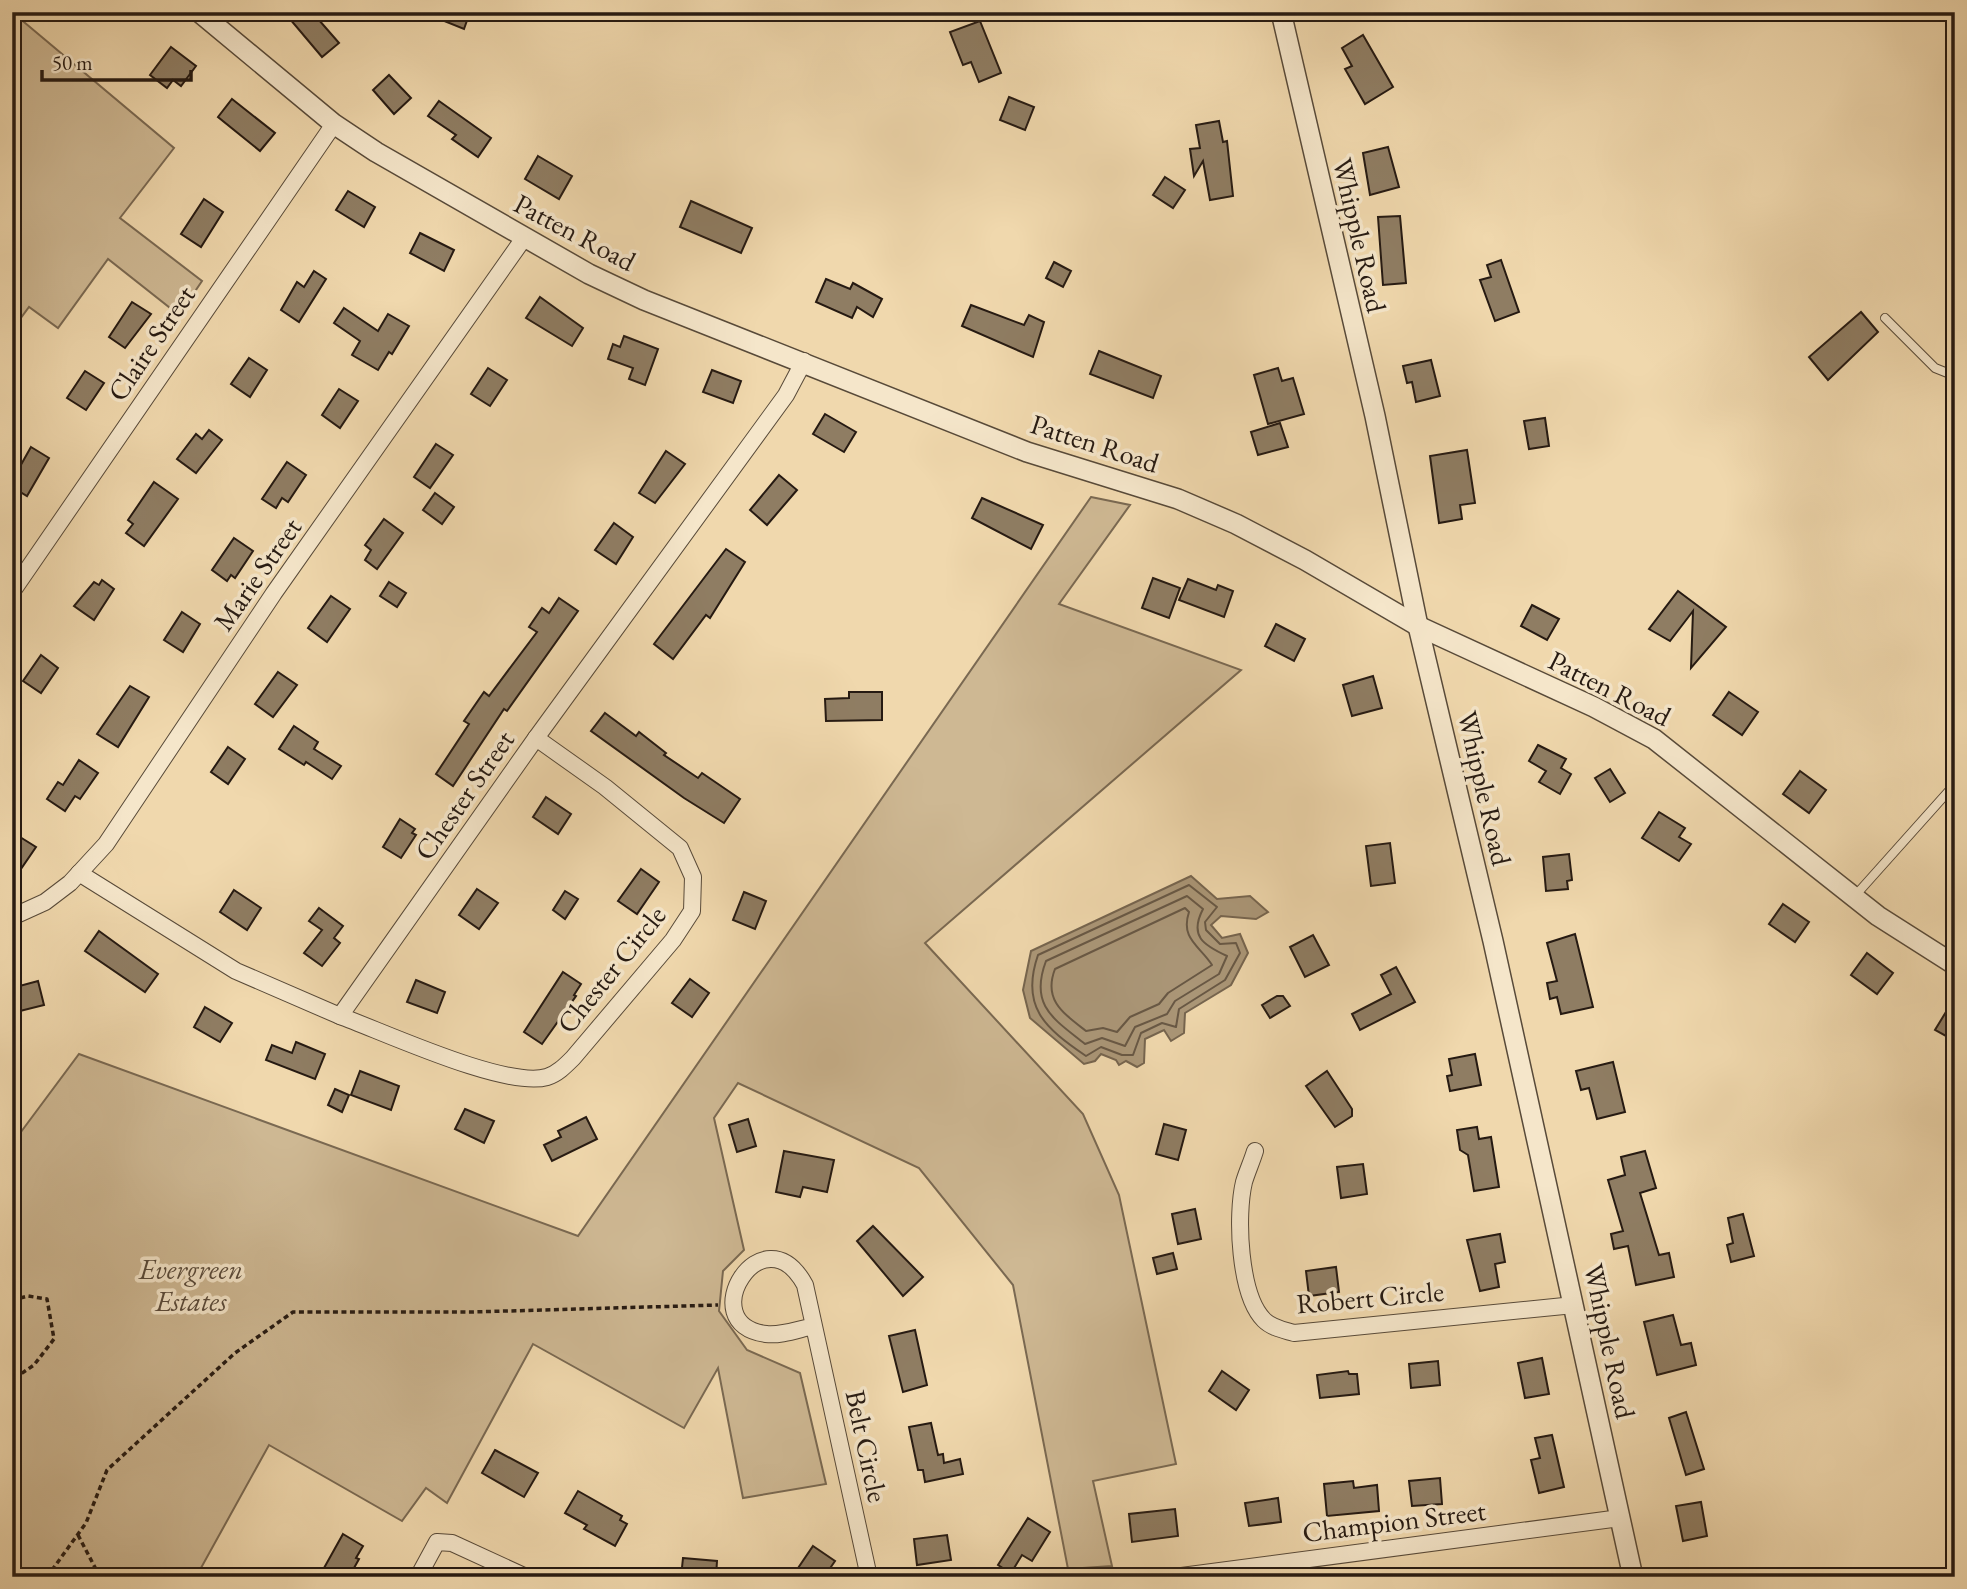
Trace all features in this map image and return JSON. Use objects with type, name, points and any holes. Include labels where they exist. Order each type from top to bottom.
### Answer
[{"type":"street","name":"Patten Road","points":[[199,12],[334,124],[376,152],[524,237],[644,300],[804,361],[1027,452],[1207,511],[1305,560],[1418,626],[1594,707],[1654,739],[1854,897],[1908,937],[1955,965]]},
{"type":"street","name":"Whipple Road","points":[[1281,12],[1375,416],[1418,626],[1493,941],[1633,1577]]},
{"type":"street","name":"Claire Street","points":[[12,592],[334,124]]},
{"type":"street","name":"Marie Street","points":[[12,917],[45,902],[79,873],[106,844],[274,593],[524,237]]},
{"type":"street","name":"Chester Street","points":[[340,1016],[536,738],[786,395],[804,361]]},
{"type":"street","name":"Chester Circle","points":[[340,1016],[499,1074],[543,1078],[559,1072],[573,1058],[673,940],[692,911],[695,895],[693,877],[680,848],[605,787],[536,738]]},
{"type":"street","points":[[79,873],[236,971],[340,1016]]},
{"type":"street","name":"Robert Circle","points":[[1255,1151],[1244,1183],[1240,1217],[1242,1251],[1255,1308],[1265,1321],[1279,1329],[1294,1334],[1574,1305]]},
{"type":"street","name":"Belt Circle","points":[[734,1305],[737,1281],[744,1271],[754,1264],[779,1261],[799,1274],[805,1285],[869,1577]]},
{"type":"street","points":[[734,1305],[738,1316],[756,1332],[768,1334],[814,1326]]},
{"type":"street","name":"Champion Street","points":[[1174,1577],[1620,1518]]},
{"type":"street","points":[[418,1577],[437,1542],[452,1543],[526,1577]]},
{"type":"lane","points":[[1885,318],[1935,368],[1955,376]]},
{"type":"lane","points":[[1854,897],[1955,784]]},
{"type":"path","points":[[12,1300],[28,1296],[47,1299],[54,1339],[34,1365],[12,1380]]},
{"type":"path","points":[[47,1577],[86,1523],[107,1470],[235,1353],[293,1312],[472,1312],[734,1305]]},
{"type":"path","points":[[78,1535],[100,1577]]},
{"type":"green space","points":[[12,12],[174,148],[120,218],[202,281],[179,315],[108,259],[58,328],[29,307],[12,330]]},
{"type":"green space","name":"Evergreen Estates","points":[[1091,497],[1130,505],[1059,604],[1241,670],[925,943],[1083,1114],[1119,1195],[1176,1464],[1093,1481],[1112,1566],[1068,1569],[1013,1285],[919,1168],[738,1083],[714,1118],[744,1250],[723,1271],[719,1311],[747,1350],[800,1373],[826,1484],[743,1498],[718,1368],[684,1428],[533,1344],[447,1503],[426,1488],[402,1521],[269,1445],[196,1577],[12,1577],[12,1144],[79,1054],[578,1236]]},
{"type":"water","points":[[1191,876],[1217,899],[1250,896],[1268,912],[1256,919],[1221,916],[1211,925],[1222,938],[1240,934],[1248,953],[1231,985],[1185,1013],[1184,1033],[1171,1041],[1164,1030],[1145,1039],[1144,1063],[1137,1067],[1126,1061],[1119,1065],[1116,1060],[1101,1054],[1095,1061],[1084,1064],[1030,1018],[1023,990],[1031,951]]},
{"type":"building","points":[[284,12],[312,12],[339,43],[322,57]]},
{"type":"building","points":[[422,12],[470,12],[464,29]]},
{"type":"building","points":[[980,21],[1001,73],[979,82],[971,62],[963,65],[950,32]]},
{"type":"building","points":[[1363,35],[1393,87],[1365,104],[1345,69],[1352,66],[1342,48]]},
{"type":"building","points":[[171,47],[196,66],[181,86],[173,80],[167,88],[150,75]]},
{"type":"building","points":[[389,75],[411,98],[394,114],[373,90]]},
{"type":"building","points":[[1009,97],[1034,107],[1025,130],[1000,120]]},
{"type":"building","points":[[232,99],[275,133],[260,151],[218,117]]},
{"type":"building","points":[[439,101],[491,138],[478,157],[452,139],[456,135],[428,116]]},
{"type":"building","points":[[1219,121],[1223,142],[1227,141],[1233,196],[1210,200],[1203,161],[1194,176],[1190,149],[1200,148],[1196,125]]},
{"type":"building","points":[[1388,147],[1399,187],[1370,195],[1363,153]]},
{"type":"building","points":[[538,156],[572,176],[559,199],[525,179]]},
{"type":"building","points":[[1165,177],[1185,190],[1173,208],[1153,195]]},
{"type":"building","points":[[348,191],[375,207],[364,227],[336,210]]},
{"type":"building","points":[[204,199],[223,212],[201,247],[181,234]]},
{"type":"building","points":[[691,201],[752,228],[741,253],[680,227]]},
{"type":"building","points":[[1400,216],[1406,283],[1383,285],[1378,217]]},
{"type":"building","points":[[420,233],[454,250],[444,271],[410,253]]},
{"type":"building","points":[[1501,260],[1519,312],[1495,321],[1480,280],[1491,277],[1487,265]]},
{"type":"building","points":[[1054,262],[1071,271],[1063,287],[1046,278]]},
{"type":"building","points":[[314,271],[326,279],[299,322],[281,310],[297,282],[304,287]]},
{"type":"building","points":[[826,279],[850,289],[853,283],[882,299],[873,317],[857,307],[852,318],[816,302]]},
{"type":"building","points":[[540,297],[583,328],[572,346],[526,318]]},
{"type":"building","points":[[132,302],[151,314],[125,348],[109,337]]},
{"type":"building","points":[[971,305],[1024,325],[1029,315],[1044,322],[1033,357],[962,326]]},
{"type":"building","points":[[344,308],[378,331],[388,314],[409,326],[392,354],[389,352],[378,370],[352,355],[360,341],[334,323]]},
{"type":"building","points":[[1861,312],[1878,332],[1828,380],[1809,357]]},
{"type":"building","points":[[624,336],[658,349],[645,385],[629,379],[633,368],[608,359],[613,344],[620,347]]},
{"type":"building","points":[[1099,351],[1161,376],[1153,398],[1090,374]]},
{"type":"building","points":[[249,358],[267,370],[250,397],[231,384]]},
{"type":"building","points":[[1431,360],[1440,396],[1416,402],[1412,382],[1407,383],[1403,366]]},
{"type":"building","points":[[488,368],[507,380],[490,406],[471,394]]},
{"type":"building","points":[[1278,368],[1282,381],[1293,378],[1304,414],[1268,424],[1254,375]]},
{"type":"building","points":[[712,370],[741,381],[733,403],[703,392]]},
{"type":"building","points":[[85,371],[104,383],[86,410],[67,398]]},
{"type":"building","points":[[339,389],[358,401],[340,428],[322,415]]},
{"type":"building","points":[[825,414],[856,432],[844,452],[813,434]]},
{"type":"building","points":[[1545,418],[1549,446],[1529,449],[1524,421]]},
{"type":"building","points":[[1280,423],[1288,447],[1258,455],[1251,432]]},
{"type":"building","points":[[209,430],[222,440],[196,473],[177,459],[196,434],[202,439]]},
{"type":"building","points":[[436,444],[453,455],[430,488],[414,477]]},
{"type":"building","points":[[31,447],[49,458],[27,496],[12,487],[12,466],[18,470]]},
{"type":"building","points":[[1467,450],[1475,503],[1460,505],[1462,519],[1439,523],[1430,456]]},
{"type":"building","points":[[666,451],[685,464],[655,503],[639,493]]},
{"type":"building","points":[[287,462],[306,475],[288,502],[282,498],[276,508],[262,499]]},
{"type":"building","points":[[779,475],[797,490],[767,525],[750,510]]},
{"type":"building","points":[[154,482],[178,499],[144,546],[126,533],[133,524],[128,520]]},
{"type":"building","points":[[435,493],[454,507],[442,524],[423,510]]},
{"type":"building","points":[[982,498],[1043,525],[1031,549],[972,518]]},
{"type":"building","points":[[384,519],[403,533],[377,569],[365,560],[371,550],[365,545]]},
{"type":"building","points":[[614,523],[633,537],[616,564],[595,550]]},
{"type":"building","points":[[234,538],[253,551],[235,578],[231,575],[227,581],[212,570]]},
{"type":"building","points":[[726,549],[745,562],[710,618],[706,615],[673,659],[654,644]]},
{"type":"building","points":[[1153,578],[1180,588],[1169,618],[1142,608]]},
{"type":"building","points":[[1188,579],[1216,590],[1218,585],[1233,591],[1224,617],[1179,600]]},
{"type":"building","points":[[102,580],[114,589],[94,620],[74,606],[94,582],[99,585]]},
{"type":"building","points":[[389,582],[406,593],[397,607],[380,596]]},
{"type":"building","points":[[1678,591],[1726,627],[1691,668],[1693,611],[1670,641],[1649,629]]},
{"type":"building","points":[[331,596],[350,609],[327,642],[308,628]]},
{"type":"building","points":[[559,598],[578,611],[507,711],[504,709],[453,786],[436,774],[469,724],[464,721],[484,692],[489,696],[537,632],[529,627],[542,608],[549,613]]},
{"type":"building","points":[[1532,605],[1559,619],[1547,640],[1521,626]]},
{"type":"building","points":[[182,612],[200,624],[183,652],[164,640]]},
{"type":"building","points":[[1276,624],[1305,639],[1294,661],[1265,646]]},
{"type":"building","points":[[41,655],[58,668],[41,693],[23,681]]},
{"type":"building","points":[[278,672],[297,685],[273,717],[255,704]]},
{"type":"building","points":[[1373,676],[1382,708],[1352,716],[1343,685]]},
{"type":"building","points":[[130,686],[149,697],[118,747],[97,734]]},
{"type":"building","points":[[849,692],[882,692],[882,720],[826,721],[825,699],[849,698]]},
{"type":"building","points":[[1729,692],[1758,712],[1742,735],[1713,715]]},
{"type":"building","points":[[605,713],[636,736],[639,732],[666,753],[664,755],[698,778],[702,773],[740,799],[724,823],[684,798],[591,731]]},
{"type":"building","points":[[294,726],[318,742],[314,749],[341,766],[332,779],[279,749]]},
{"type":"building","points":[[1538,745],[1566,759],[1561,768],[1571,774],[1560,794],[1539,782],[1546,771],[1529,761]]},
{"type":"building","points":[[228,747],[245,759],[228,784],[211,772]]},
{"type":"building","points":[[79,760],[98,773],[80,799],[75,796],[65,811],[47,799],[58,782],[63,785]]},
{"type":"building","points":[[1610,769],[1625,793],[1610,802],[1595,778]]},
{"type":"building","points":[[1800,771],[1826,790],[1809,813],[1783,794]]},
{"type":"building","points":[[546,797],[571,814],[558,834],[533,817]]},
{"type":"building","points":[[1659,812],[1685,828],[1679,837],[1691,844],[1679,861],[1642,838]]},
{"type":"building","points":[[400,819],[415,829],[412,833],[416,835],[401,858],[383,847]]},
{"type":"building","points":[[12,832],[36,847],[12,882]]},
{"type":"building","points":[[1390,843],[1395,883],[1371,886],[1366,846]]},
{"type":"building","points":[[1569,854],[1572,880],[1567,881],[1568,889],[1546,891],[1543,857]]},
{"type":"building","points":[[641,869],[659,882],[637,914],[618,901]]},
{"type":"building","points":[[477,889],[498,903],[479,929],[459,915]]},
{"type":"building","points":[[234,890],[261,908],[247,930],[220,912]]},
{"type":"building","points":[[565,891],[578,899],[565,919],[553,910]]},
{"type":"building","points":[[744,892],[766,901],[755,929],[733,920]]},
{"type":"building","points":[[1783,904],[1809,922],[1795,942],[1769,924]]},
{"type":"building","points":[[319,908],[343,926],[334,938],[340,943],[322,966],[304,953],[322,930],[309,921]]},
{"type":"building","points":[[99,931],[158,974],[145,992],[85,951]]},
{"type":"building","points":[[1575,934],[1593,1007],[1561,1014],[1557,997],[1550,999],[1547,983],[1557,981],[1547,943]]},
{"type":"building","points":[[1313,935],[1329,965],[1305,977],[1290,947]]},
{"type":"building","points":[[1867,953],[1893,973],[1877,994],[1851,975]]},
{"type":"building","points":[[1396,967],[1415,1002],[1360,1030],[1352,1014],[1391,994],[1381,975]]},
{"type":"building","points":[[563,972],[581,984],[574,995],[576,996],[542,1044],[524,1032]]},
{"type":"building","points":[[690,979],[709,993],[692,1017],[672,1003]]},
{"type":"building","points":[[416,980],[445,992],[437,1013],[407,1002]]},
{"type":"building","points":[[38,981],[44,1005],[12,1013],[12,988]]},
{"type":"building","points":[[1277,996],[1283,996],[1290,1006],[1270,1018],[1262,1005]]},
{"type":"building","points":[[1955,997],[1955,1041],[1935,1030]]},
{"type":"building","points":[[205,1007],[232,1023],[220,1042],[194,1027]]},
{"type":"building","points":[[296,1042],[325,1054],[315,1079],[266,1060],[272,1045],[292,1053]]},
{"type":"building","points":[[1475,1054],[1481,1085],[1450,1091],[1447,1076],[1452,1075],[1449,1059]]},
{"type":"building","points":[[1613,1062],[1625,1112],[1597,1119],[1589,1088],[1581,1090],[1576,1071]]},
{"type":"building","points":[[360,1071],[399,1086],[391,1110],[351,1095]]},
{"type":"building","points":[[1327,1071],[1352,1109],[1352,1116],[1335,1127],[1306,1086]]},
{"type":"building","points":[[335,1089],[349,1095],[342,1112],[328,1105]]},
{"type":"building","points":[[465,1109],[494,1121],[484,1143],[455,1129]]},
{"type":"building","points":[[586,1117],[597,1139],[552,1161],[544,1145],[561,1137],[558,1131]]},
{"type":"building","points":[[748,1119],[756,1146],[737,1152],[729,1125]]},
{"type":"building","points":[[1164,1124],[1186,1130],[1178,1160],[1156,1154]]},
{"type":"building","points":[[1477,1127],[1479,1139],[1491,1137],[1499,1187],[1474,1191],[1468,1155],[1460,1150],[1457,1130]]},
{"type":"building","points":[[784,1151],[834,1160],[827,1192],[803,1187],[800,1197],[776,1192]]},
{"type":"building","points":[[1645,1151],[1656,1188],[1640,1193],[1659,1255],[1669,1253],[1674,1277],[1636,1285],[1628,1246],[1614,1249],[1611,1234],[1623,1231],[1608,1180],[1625,1175],[1621,1157]]},
{"type":"building","points":[[1363,1164],[1367,1194],[1341,1198],[1337,1167]]},
{"type":"building","points":[[1195,1209],[1201,1239],[1178,1244],[1172,1214]]},
{"type":"building","points":[[1743,1214],[1754,1256],[1731,1262],[1727,1245],[1733,1243],[1728,1218]]},
{"type":"building","points":[[873,1226],[923,1277],[903,1296],[857,1241]]},
{"type":"building","points":[[1500,1234],[1505,1262],[1495,1264],[1499,1287],[1480,1291],[1467,1240]]},
{"type":"building","points":[[1173,1253],[1177,1269],[1157,1274],[1153,1258]]},
{"type":"building","points":[[1336,1267],[1339,1292],[1309,1296],[1306,1271]]},
{"type":"building","points":[[1673,1315],[1681,1345],[1691,1343],[1696,1365],[1657,1375],[1644,1322]]},
{"type":"building","points":[[915,1330],[927,1385],[903,1392],[889,1336]]},
{"type":"building","points":[[1542,1358],[1549,1394],[1525,1398],[1518,1363]]},
{"type":"building","points":[[1438,1361],[1440,1385],[1411,1388],[1409,1364]]},
{"type":"building","points":[[1222,1371],[1249,1390],[1236,1410],[1209,1391]]},
{"type":"building","points":[[1348,1371],[1349,1374],[1357,1374],[1359,1394],[1320,1398],[1317,1375]]},
{"type":"building","points":[[1686,1412],[1704,1469],[1686,1475],[1669,1418]]},
{"type":"building","points":[[931,1423],[938,1455],[943,1454],[944,1463],[960,1459],[963,1474],[925,1482],[923,1470],[918,1470],[909,1427]]},
{"type":"building","points":[[1552,1435],[1564,1487],[1539,1493],[1531,1460],[1540,1458],[1535,1438]]},
{"type":"building","points":[[495,1450],[538,1473],[524,1497],[482,1473]]},
{"type":"building","points":[[1440,1478],[1442,1504],[1412,1506],[1409,1481]]},
{"type":"building","points":[[1353,1481],[1354,1488],[1377,1485],[1379,1511],[1327,1516],[1324,1484]]},
{"type":"building","points":[[578,1491],[622,1516],[620,1520],[627,1524],[615,1546],[584,1529],[587,1525],[565,1513]]},
{"type":"building","points":[[1278,1498],[1281,1522],[1249,1526],[1245,1503]]},
{"type":"building","points":[[1701,1502],[1707,1536],[1683,1541],[1676,1506]]},
{"type":"building","points":[[1175,1509],[1178,1536],[1132,1542],[1129,1514]]},
{"type":"building","points":[[1028,1518],[1050,1532],[1032,1561],[1022,1555],[1011,1573],[998,1565]]},
{"type":"building","points":[[343,1534],[363,1546],[349,1577],[319,1577]]},
{"type":"building","points":[[947,1535],[951,1560],[917,1565],[914,1539]]},
{"type":"building","points":[[813,1546],[835,1561],[824,1577],[792,1577]]},
{"type":"building","points":[[683,1558],[717,1561],[716,1577],[681,1577]]}]
